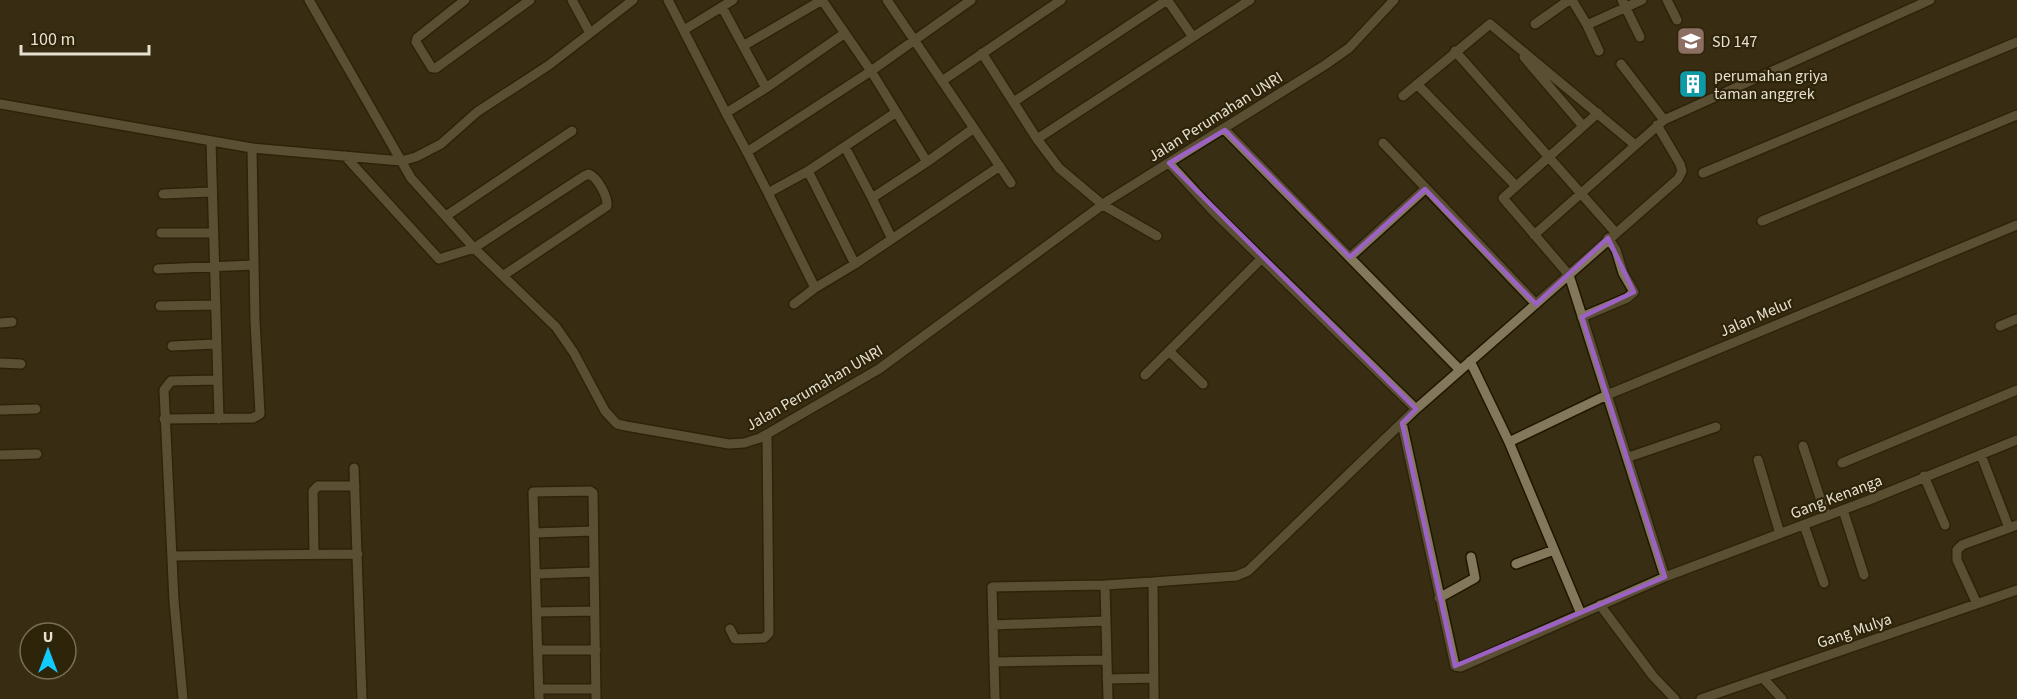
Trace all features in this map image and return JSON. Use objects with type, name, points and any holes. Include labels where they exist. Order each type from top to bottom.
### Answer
[{"type":"street","name":"Jalan Perumahan UNRI","points":[[309,0],[411,178],[474,248],[546,316],[566,339],[605,411],[616,424],[729,444],[752,442],[897,357],[1103,205],[1225,130],[1349,48],[1394,0]]},
{"type":"street","points":[[465,0],[417,38],[416,42],[432,68],[436,68],[530,0]]},
{"type":"street","points":[[572,0],[590,33]]},
{"type":"street","points":[[0,104],[252,148],[401,161],[416,157],[441,144],[486,105],[549,65],[633,0]]},
{"type":"street","points":[[668,0],[815,288]]},
{"type":"street","points":[[684,30],[733,0]]},
{"type":"street","points":[[743,46],[822,0],[871,71],[927,162]]},
{"type":"street","points":[[887,0],[1011,183]]},
{"type":"street","points":[[952,0],[959,9]]},
{"type":"street","points":[[747,152],[871,71],[971,0]]},
{"type":"street","points":[[942,81],[1061,0]]},
{"type":"street","points":[[1227,0],[1234,9]]},
{"type":"street","points":[[1037,139],[1250,0]]},
{"type":"street","points":[[1535,24],[1571,0],[1591,23],[1599,51]]},
{"type":"street","points":[[1591,23],[1624,4],[1642,0]]},
{"type":"street","points":[[1667,0],[1677,20]]},
{"type":"street","points":[[1534,235],[1661,122],[1930,0]]},
{"type":"street","points":[[1015,101],[1167,1],[1193,37]]},
{"type":"street","points":[[1624,4],[1640,37]]},
{"type":"street","points":[[722,7],[766,88]]},
{"type":"street","points":[[1403,96],[1488,24],[1634,144]]},
{"type":"street","points":[[726,113],[845,33]]},
{"type":"street","points":[[1703,173],[2017,42]]},
{"type":"street","points":[[1514,44],[1583,126]]},
{"type":"street","points":[[1455,51],[1580,192],[1611,235],[1623,273],[1634,292],[1627,298],[1582,317]]},
{"type":"street","points":[[982,53],[1015,101],[1037,139],[1059,168],[1103,205],[1157,236]]},
{"type":"street","points":[[994,699],[991,589],[995,586],[1153,582],[1236,576],[1248,571],[1416,410],[1681,173],[1680,164],[1661,122],[1621,64]]},
{"type":"street","points":[[1417,84],[1515,185]]},
{"type":"street","points":[[768,193],[808,171],[895,113]]},
{"type":"street","points":[[1598,113],[1515,185],[1503,200],[1569,275],[1629,457],[1665,577]]},
{"type":"street","points":[[1762,221],[2017,115]]},
{"type":"street","points":[[872,198],[974,128]]},
{"type":"street","points":[[1225,130],[1460,370]]},
{"type":"street","points":[[446,216],[572,131]]},
{"type":"street","points":[[211,142],[219,419]]},
{"type":"street","points":[[1383,143],[1536,304]]},
{"type":"street","points":[[845,147],[892,239]]},
{"type":"street","points":[[164,419],[255,418],[260,414],[252,148]]},
{"type":"street","points":[[345,156],[439,259],[474,248],[584,176],[589,174],[595,177],[607,201],[607,206],[504,275]]},
{"type":"street","points":[[1169,163],[1261,259],[1416,410]]},
{"type":"street","points":[[794,304],[1000,166]]},
{"type":"street","points":[[808,171],[855,264]]},
{"type":"street","points":[[1350,257],[1425,189]]},
{"type":"street","points":[[163,194],[211,192]]},
{"type":"street","name":"Jalan Melur","points":[[1509,442],[1607,395],[2017,225]]},
{"type":"street","points":[[161,232],[212,233]]},
{"type":"street","points":[[1145,375],[1261,259]]},
{"type":"street","points":[[158,269],[254,265]]},
{"type":"street","points":[[160,306],[216,304]]},
{"type":"street","points":[[2000,326],[2017,319]]},
{"type":"street","points":[[0,323],[12,322]]},
{"type":"street","points":[[172,346],[216,344]]},
{"type":"street","points":[[1168,351],[1203,384]]},
{"type":"street","points":[[1470,361],[1509,442],[1581,614]]},
{"type":"street","points":[[0,363],[21,364]]},
{"type":"street","points":[[183,699],[174,601],[164,390],[168,383],[217,380]]},
{"type":"street","points":[[1842,463],[2017,390]]},
{"type":"street","points":[[0,411],[36,409]]},
{"type":"street","points":[[1402,423],[1439,598],[1475,578],[1471,557]]},
{"type":"street","points":[[1629,457],[1716,427]]},
{"type":"street","points":[[730,629],[735,639],[740,640],[764,638],[768,633],[767,434]]},
{"type":"street","name":"Gang Kenanga","points":[[1439,598],[1452,661],[1459,667],[1665,577],[1843,510],[2017,440]]},
{"type":"street","points":[[1803,446],[1826,516]]},
{"type":"street","points":[[0,455],[37,454]]},
{"type":"street","points":[[1977,604],[1957,560],[1957,550],[2013,526],[1981,455]]},
{"type":"street","points":[[1758,460],[1780,534]]},
{"type":"street","points":[[354,468],[362,699]]},
{"type":"street","points":[[1924,476],[1945,525]]},
{"type":"street","points":[[314,553],[313,491],[318,486],[355,486]]},
{"type":"street","points":[[539,689],[596,694],[592,491],[535,491],[533,493],[539,699]]},
{"type":"street","points":[[1843,510],[1864,575]]},
{"type":"street","points":[[1804,525],[1824,584]]},
{"type":"street","points":[[534,532],[593,531]]},
{"type":"street","points":[[1516,564],[1554,550]]},
{"type":"street","points":[[172,556],[358,554]]},
{"type":"street","points":[[536,574],[593,573]]},
{"type":"street","points":[[1153,582],[1154,699]]},
{"type":"street","points":[[1105,585],[1108,699]]},
{"type":"street","name":"Gang Mulya","points":[[1701,699],[2017,590]]},
{"type":"street","points":[[1600,605],[1641,662],[1676,699]]},
{"type":"street","points":[[537,612],[594,611]]},
{"type":"street","points":[[993,625],[1106,621]]},
{"type":"street","points":[[538,650],[596,650]]},
{"type":"street","points":[[994,662],[1107,660]]},
{"type":"street","points":[[1107,679],[1154,678]]},
{"type":"street","points":[[1763,678],[1782,699]]},
{"type":"highlighted area","points":[[1225,130],[1350,257],[1425,189],[1536,304],[1608,238],[1634,292],[1582,317],[1665,577],[1455,666],[1402,423],[1416,409],[1169,163]]},
{"type":"place","name":"SD 147","points":[[1691,41]]},
{"type":"place","name":"perumahan griya taman anggrek","points":[[1693,84]]}]
